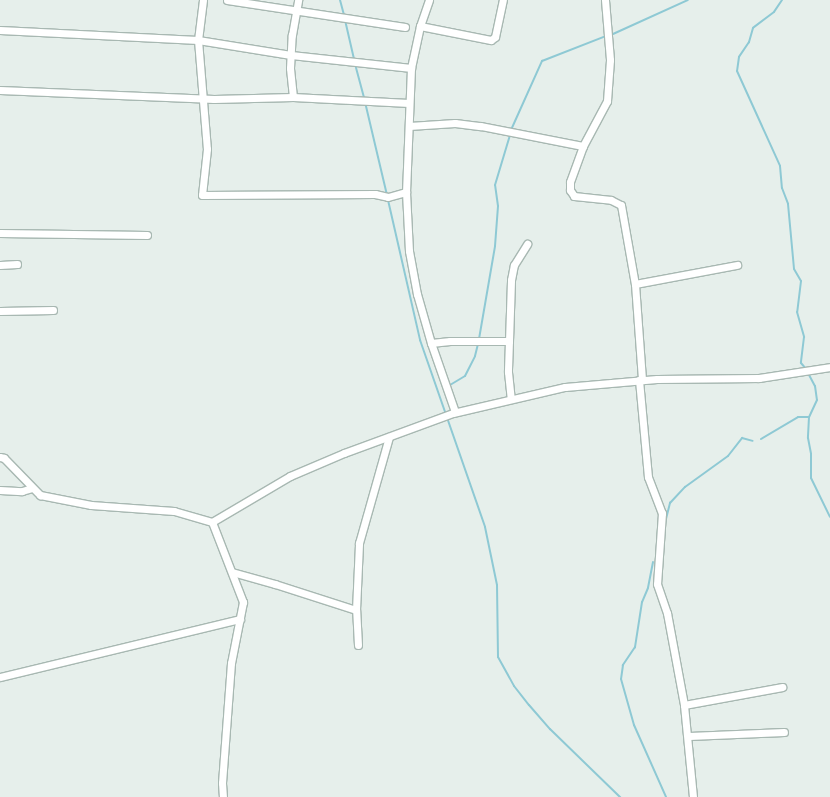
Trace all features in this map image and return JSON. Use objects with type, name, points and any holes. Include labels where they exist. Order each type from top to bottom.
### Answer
[{"type":"street","points":[[203,0],[198,40],[207,149],[202,194],[374,194],[388,197],[406,192]]},
{"type":"street","points":[[227,0],[405,26]]},
{"type":"street","points":[[293,97],[292,35],[298,0]]},
{"type":"street","points":[[429,0],[420,26],[411,68],[406,192],[409,251],[417,294],[431,343],[455,412]]},
{"type":"street","points":[[420,26],[491,40],[495,37],[503,0]]},
{"type":"street","points":[[605,0],[609,35],[610,82],[607,101],[583,146],[570,182],[570,190],[574,196],[612,200],[621,205],[635,284],[648,477],[662,512],[657,584],[667,613],[684,705],[693,797]]},
{"type":"street","points":[[0,30],[198,40],[291,55],[411,68]]},
{"type":"street","points":[[0,90],[203,98],[293,97],[409,103]]},
{"type":"street","points":[[409,126],[455,123],[481,126],[583,146]]},
{"type":"street","points":[[0,232],[147,235]]},
{"type":"street","points":[[511,399],[508,372],[510,280],[514,265],[527,244]]},
{"type":"street","points":[[0,265],[17,264]]},
{"type":"street","points":[[635,284],[737,265]]},
{"type":"street","points":[[0,311],[52,310]]},
{"type":"street","points":[[431,343],[509,340]]},
{"type":"street","points":[[0,457],[40,495],[91,505],[174,511],[212,522],[290,476],[455,412],[552,389],[640,380],[759,378],[830,368]]},
{"type":"street","points":[[358,645],[356,610],[359,543],[389,437]]},
{"type":"street","points":[[0,490],[32,488]]},
{"type":"street","points":[[212,522],[243,602],[231,663],[222,783],[223,797]]},
{"type":"street","points":[[232,572],[356,610]]},
{"type":"street","points":[[0,677],[240,619]]},
{"type":"street","points":[[684,705],[782,687]]},
{"type":"street","points":[[688,736],[784,732]]},
{"type":"waterway","points":[[340,0],[344,15]]},
{"type":"waterway","points":[[613,34],[688,0]]},
{"type":"waterway","points":[[782,0],[774,12],[753,28],[749,42],[739,57],[737,71],[780,166],[782,188],[788,204],[794,269],[801,281],[797,312],[804,337],[801,363],[806,369]]},
{"type":"waterway","points":[[345,20],[354,59]]},
{"type":"waterway","points":[[511,130],[542,61],[606,36]]},
{"type":"waterway","points":[[355,64],[364,98]]},
{"type":"waterway","points":[[365,102],[387,195]]},
{"type":"waterway","points":[[479,339],[495,246],[498,206],[495,185],[510,135]]},
{"type":"waterway","points":[[388,200],[420,340],[485,527],[497,585],[498,657],[514,686],[529,705],[550,729],[620,797]]},
{"type":"waterway","points":[[450,385],[465,376],[475,356],[478,344]]},
{"type":"waterway","points":[[808,373],[815,386],[817,400],[809,417],[808,438],[811,454],[811,478],[830,517]]},
{"type":"waterway","points":[[761,439],[798,417],[809,417]]},
{"type":"waterway","points":[[665,523],[670,503],[685,487],[728,456],[742,438],[753,441]]},
{"type":"waterway","points":[[653,562],[648,588],[642,602],[635,647],[623,665],[621,679],[634,725],[666,797]]}]
